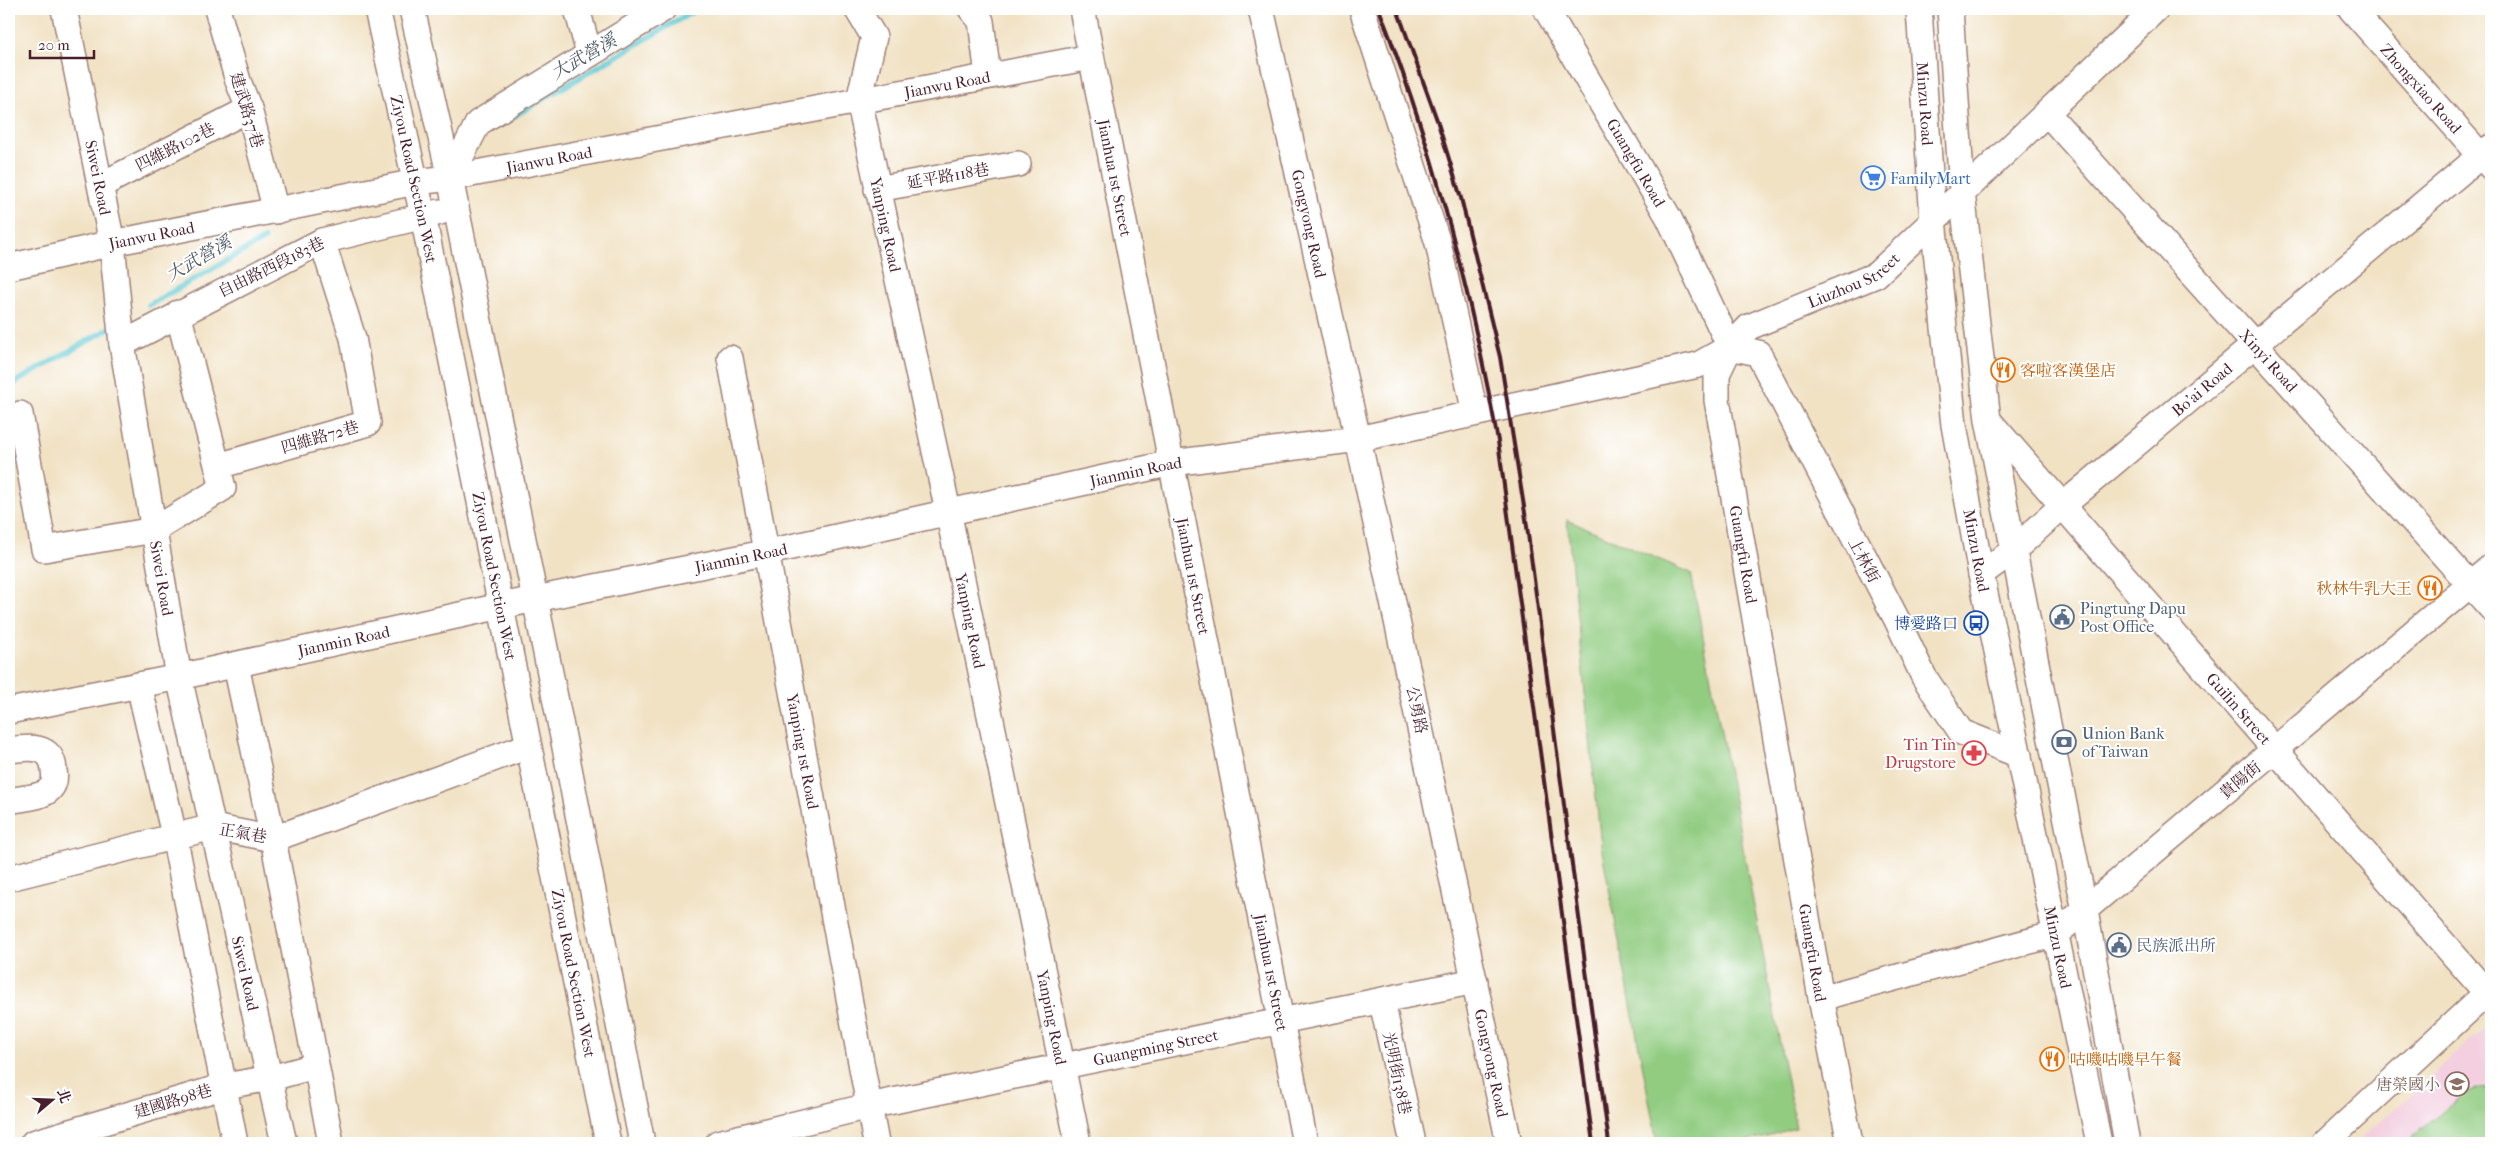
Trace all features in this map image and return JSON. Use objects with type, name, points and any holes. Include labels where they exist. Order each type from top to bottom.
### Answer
[{"type":"street","name":"Siwei Road","points":[[64,9],[112,243],[120,330],[179,678],[271,1078],[284,1143]]},
{"type":"street","name":"建武路37巷","points":[[218,9],[238,81],[249,109],[276,211]]},
{"type":"street","name":"Ziyou Road Section West","points":[[377,9],[423,216],[608,1143]]},
{"type":"street","name":"Ziyou Road Section West","points":[[412,9],[450,178],[642,1143]]},
{"type":"street","points":[[577,9],[589,53]]},
{"type":"street","points":[[450,178],[478,123],[663,9]]},
{"type":"street","points":[[857,9],[874,37],[860,100]]},
{"type":"street","points":[[971,9],[981,21],[988,76]]},
{"type":"street","name":"Jianhua 1st Street","points":[[1082,9],[1305,1143]]},
{"type":"street","name":"Gongyong Road","points":[[1261,9],[1358,439]]},
{"type":"street","points":[[1362,9],[1438,243],[1475,413]]},
{"type":"street","name":"Guangfu Road","points":[[1546,9],[1669,218],[1730,346],[1718,374],[1718,400],[1821,998],[1850,1143]]},
{"type":"street","name":"Minzu Road","points":[[1919,9],[1933,220],[1954,425],[1981,574],[2099,1143]]},
{"type":"street","name":"Minzu Road","points":[[1950,9],[1962,192],[1988,420],[2085,911],[2127,1143]]},
{"type":"street","name":"Liuzhou Street","points":[[1475,413],[1698,365],[1730,346],[1749,327],[1876,275],[2156,9]]},
{"type":"street","name":"Zhongxiao Road","points":[[2351,9],[2488,157]]},
{"type":"street","name":"Jianwu Road","points":[[9,267],[112,243],[416,182],[450,178],[1091,57]]},
{"type":"street","name":"Yanping Road","points":[[860,100],[948,511],[1060,1066],[1078,1143]]},
{"type":"street","name":"四維路102巷","points":[[101,185],[249,109]]},
{"type":"street","name":"Xinyi Road","points":[[2046,113],[2491,608]]},
{"type":"street","name":"Bo'ai Road","points":[[1981,574],[2014,550],[2062,506],[2255,344],[2488,157]]},
{"type":"street","name":"延平路118巷","points":[[878,189],[1018,164]]},
{"type":"street","name":"自由路西段183巷","points":[[120,330],[178,313],[322,240],[455,209]]},
{"type":"street","name":"四維路72巷","points":[[218,466],[368,423],[353,338],[322,240]]},
{"type":"street","points":[[20,414],[44,550],[154,530],[222,488],[178,313]]},
{"type":"street","name":"上林街","points":[[1730,346],[1758,353],[1896,618],[1924,677],[1961,732],[2019,755]]},
{"type":"street","name":"Yanping 1st Road","points":[[730,358],[764,553],[876,1143]]},
{"type":"street","name":"Jianmin Road","points":[[9,712],[139,684],[179,678],[500,606],[764,553],[1172,463],[1358,439],[1475,413]]},
{"type":"street","name":"Guilin Street","points":[[1988,420],[2275,750],[2490,993]]},
{"type":"street","name":"公勇路","points":[[1358,439],[1475,981]]},
{"type":"street","name":"貴陽街","points":[[2056,934],[2491,567]]},
{"type":"street","points":[[236,665],[273,839],[331,1143]]},
{"type":"street","points":[[139,684],[174,835],[235,1143]]},
{"type":"street","name":"正氣巷","points":[[9,878],[174,835],[213,827],[273,839],[528,746]]},
{"type":"street","points":[[9,750],[32,747],[45,750],[54,760],[55,779],[50,789],[40,794],[9,801]]},
{"type":"street","points":[[1821,998],[2056,934]]},
{"type":"street","name":"Gongyong Road","points":[[1475,981],[1509,1143]]},
{"type":"street","name":"Guangming Street","points":[[718,1143],[869,1106],[1382,1002],[1475,981]]},
{"type":"street","points":[[2324,1143],[2490,993]]},
{"type":"street","name":"光明街138巷","points":[[1382,1002],[1413,1143]]},
{"type":"street","name":"建國路98巷","points":[[33,1143],[225,1086],[271,1078],[315,1066]]},
{"type":"shaded area","name":"唐榮國小","points":[[2490,1023],[2491,1143],[2357,1143]]},
{"type":"green space","points":[[1567,520],[1691,573],[1796,1128],[1741,1143],[1657,1143],[1601,846]]},
{"type":"green space","points":[[2491,1088],[2491,1143],[2405,1143],[2461,1095],[2478,1089]]},
{"type":"waterway","name":"大武營溪","points":[[495,127],[697,9]]},
{"type":"waterway","name":"大武營溪","points":[[149,305],[264,239]]},
{"type":"waterway","name":"大武營溪","points":[[9,386],[115,325]]},
{"type":"railway","points":[[1379,9],[1417,115],[1449,222],[1476,331],[1498,441],[1593,1143]]},
{"type":"railway","points":[[1397,9],[1437,120],[1461,198],[1500,357],[1526,519],[1609,1143]]},
{"type":"place","name":"FamilyMart","points":[[1873,178]]},
{"type":"place","name":"客啦客漢堡店","points":[[2003,370]]},
{"type":"place","name":"秋林牛乳大王","points":[[2430,588]]},
{"type":"place","name":"Pingtung Dapu Post Office","points":[[2062,617]]},
{"type":"place","name":"博愛路口","points":[[1976,623]]},
{"type":"place","name":"Union Bank of Taiwan","points":[[2064,742]]},
{"type":"place","name":"Tin Tin Drugstore","points":[[1974,753]]},
{"type":"place","name":"民族派出所","points":[[2119,945]]},
{"type":"place","name":"咕嘰咕嘰早午餐","points":[[2052,1059]]},
{"type":"place","name":"唐榮國小","points":[[2457,1084]]}]
